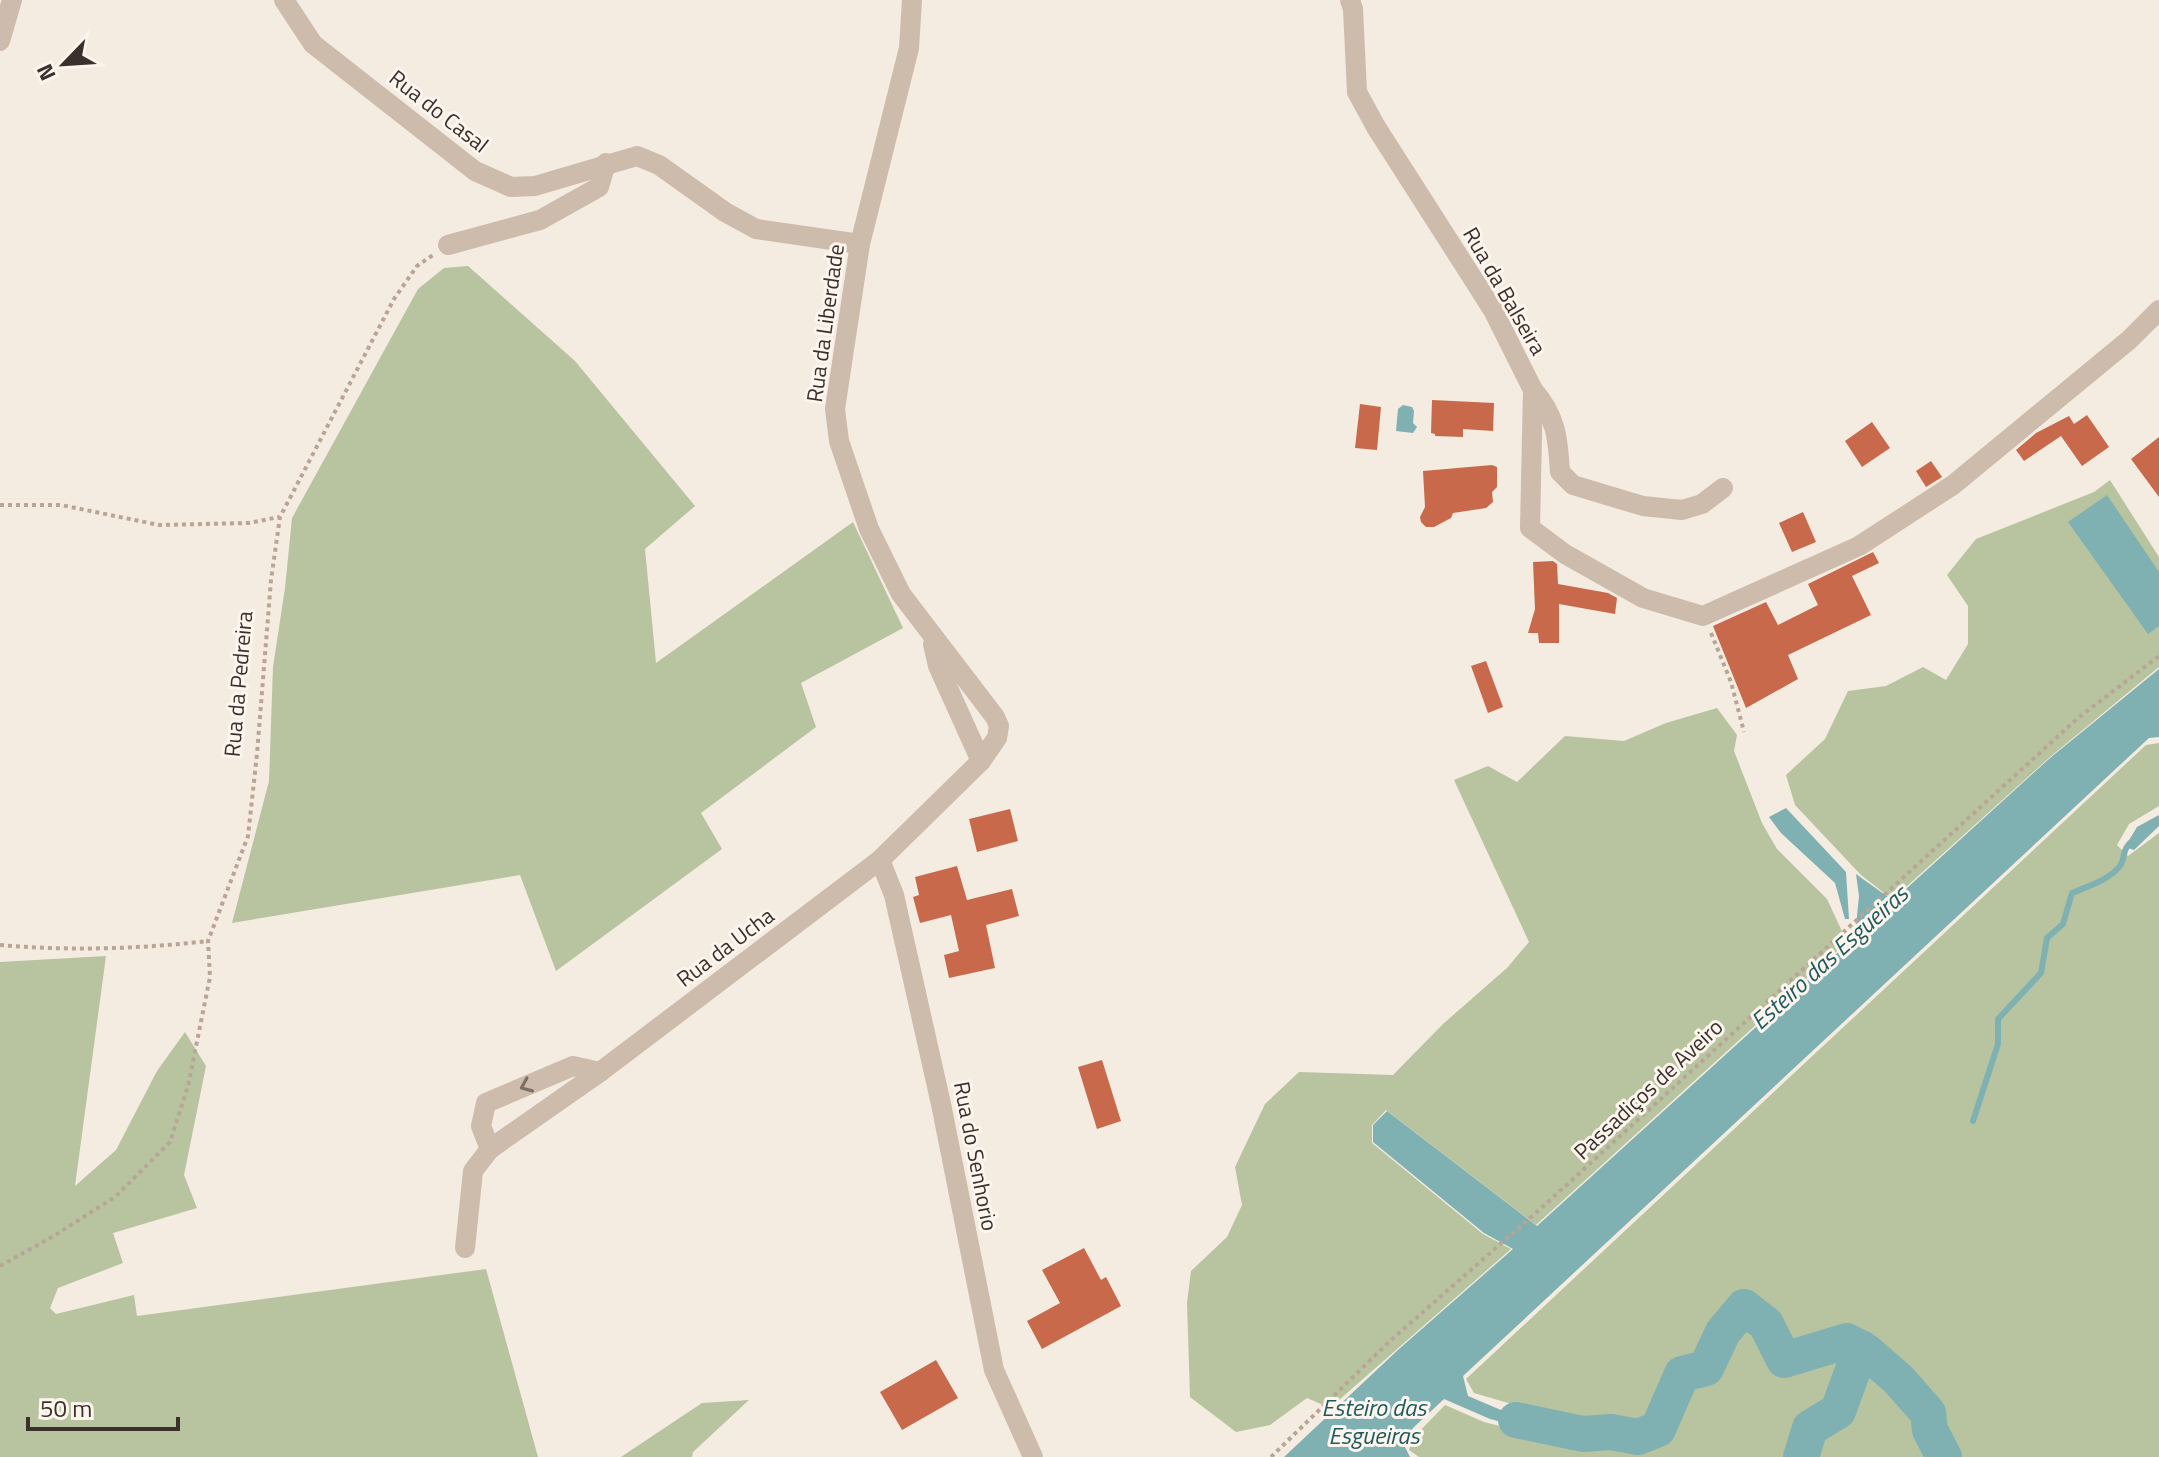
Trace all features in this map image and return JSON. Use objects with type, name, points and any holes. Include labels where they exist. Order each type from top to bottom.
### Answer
[{"type":"street","points":[[0,41],[12,0]]},
{"type":"street","name":"Rua do Casal","points":[[284,0],[313,44],[475,171],[511,187],[535,186],[637,156],[659,165],[725,212],[756,229],[860,244]]},
{"type":"street","name":"Rua da Liberdade","points":[[880,860],[981,761],[997,738],[999,726],[901,594],[869,529],[839,441],[835,409],[860,244],[909,48],[912,0]]},
{"type":"street","name":"Rua da Balseira","points":[[1350,0],[1357,92],[1376,127],[1493,310],[1533,390],[1530,528],[1565,554],[1643,598],[1703,616]]},
{"type":"street","points":[[448,245],[540,220],[599,187],[606,163]]},
{"type":"street","points":[[1703,616],[1859,546],[1953,485],[2129,340],[2159,310]]},
{"type":"street","points":[[1533,390],[1549,408],[1558,440],[1560,472],[1573,485],[1643,506],[1682,510],[1702,504],[1723,488]]},
{"type":"street","name":"Rua da Liberdade","points":[[931,637],[938,666],[981,761]]},
{"type":"street","name":"Rua da Ucha","points":[[465,1248],[473,1171],[490,1149],[600,1072],[880,860]]},
{"type":"street","name":"Rua do Senhorio","points":[[880,860],[894,895],[941,1104],[994,1370],[1033,1457]]},
{"type":"street","points":[[490,1149],[481,1126],[486,1103],[573,1066],[600,1072]]},
{"type":"path","name":"Rua da Pedreira","points":[[0,1266],[115,1197],[170,1142],[188,1086],[210,977],[208,941],[248,836],[271,580],[280,517],[394,299],[417,266],[448,245]]},
{"type":"path","points":[[0,505],[61,505],[159,525],[249,523],[280,517]]},
{"type":"path","points":[[1703,616],[1725,663],[1744,732]]},
{"type":"path","name":"Passadiços de Aveiro","points":[[1271,1457],[1390,1341],[1538,1211],[2078,718],[2159,656]]},
{"type":"path","points":[[0,945],[33,948],[154,947],[208,941]]},
{"type":"green space","points":[[468,266],[575,361],[695,506],[645,549],[656,663],[853,522],[903,628],[801,683],[816,727],[701,813],[722,849],[556,971],[520,875],[232,923],[269,781],[273,667],[292,518],[418,289],[444,268]]},
{"type":"green space","points":[[2110,480],[2159,557],[2159,667],[2050,757],[1906,887],[1888,896],[1861,875],[1795,805],[1786,775],[1825,739],[1848,691],[1886,686],[1923,667],[1946,680],[1968,644],[1968,606],[1947,575],[1976,539],[2094,492]]},
{"type":"green space","points":[[1717,708],[1737,735],[1734,751],[1762,823],[1777,849],[1827,899],[1847,942],[1536,1225],[1386,1110],[1372,1125],[1372,1143],[1483,1234],[1511,1249],[1330,1408],[1307,1398],[1270,1425],[1236,1432],[1190,1397],[1187,1303],[1191,1271],[1227,1237],[1242,1205],[1235,1167],[1265,1104],[1299,1072],[1393,1075],[1443,1024],[1507,968],[1529,942],[1454,780],[1488,766],[1517,782],[1565,736],[1624,741],[1666,723]]},
{"type":"green space","points":[[2159,743],[2159,806],[2129,824],[2117,845],[2128,856],[2159,833],[2159,1457],[1419,1457],[1409,1450],[1414,1437],[1445,1405],[1484,1422],[1559,1441],[1571,1425],[1563,1419],[1474,1393],[1466,1379],[2146,745]]},
{"type":"green space","points":[[106,956],[75,1186],[116,1150],[157,1071],[185,1032],[206,1066],[184,1175],[197,1208],[113,1233],[123,1263],[58,1288],[50,1308],[56,1314],[134,1295],[137,1316],[486,1269],[538,1457],[0,1457],[0,962]]},
{"type":"green space","points":[[749,1400],[693,1452],[692,1457],[621,1457],[702,1403]]},
{"type":"water","points":[[1403,405],[1412,407],[1414,411],[1413,423],[1417,427],[1413,433],[1396,431],[1398,409]]},
{"type":"water","points":[[2107,495],[2159,572],[2159,626],[2148,634],[2068,522]]},
{"type":"water","name":"Esteiro das Esgueiras","points":[[2159,669],[2159,737],[2149,738],[1463,1376],[1468,1396],[1501,1410],[1547,1419],[1565,1428],[1556,1436],[1490,1419],[1444,1399],[1413,1428],[1403,1443],[1410,1457],[1284,1457],[1399,1349],[1513,1249],[1484,1233],[1373,1142],[1373,1125],[1387,1111],[1537,1226],[1855,937],[1859,896],[1856,874],[1888,897],[1907,888],[2050,758]]},
{"type":"water","points":[[1786,808],[1846,872],[1849,919],[1845,919],[1835,883],[1781,833],[1769,817]]},
{"type":"water","points":[[2159,815],[2159,826],[2134,850],[2125,847],[2137,827]]},
{"type":"building","points":[[1432,400],[1494,403],[1493,431],[1463,429],[1463,437],[1435,436],[1431,433]]},
{"type":"building","points":[[1360,404],[1381,407],[1377,450],[1355,448]]},
{"type":"building","points":[[2087,415],[2109,447],[2082,466],[2061,436],[2024,461],[2016,450],[2036,433],[2069,416],[2074,424]]},
{"type":"building","points":[[1872,422],[1890,448],[1862,467],[1845,441]]},
{"type":"building","points":[[2159,437],[2159,497],[2131,459]]},
{"type":"building","points":[[1931,461],[1942,477],[1926,487],[1916,471]]},
{"type":"building","points":[[1497,467],[1497,487],[1492,492],[1493,502],[1486,508],[1453,513],[1451,518],[1434,527],[1426,527],[1421,522],[1425,507],[1423,471]]},
{"type":"building","points":[[1803,512],[1816,542],[1792,552],[1779,523]]},
{"type":"building","points":[[1873,552],[1879,563],[1852,576],[1871,615],[1788,655],[1798,679],[1746,708],[1713,626],[1766,602],[1778,625],[1818,605],[1808,584]]},
{"type":"building","points":[[1553,561],[1557,564],[1558,584],[1608,593],[1617,598],[1615,614],[1559,604],[1559,643],[1539,643],[1538,633],[1528,633],[1535,609],[1533,562]]},
{"type":"building","points":[[1486,661],[1503,707],[1488,713],[1471,666]]},
{"type":"building","points":[[1010,809],[1018,841],[977,852],[969,819]]},
{"type":"building","points":[[957,866],[967,900],[1012,889],[1019,916],[986,925],[995,968],[949,978],[944,955],[959,951],[951,915],[920,923],[913,897],[919,895],[915,877]]},
{"type":"building","points":[[1102,1060],[1121,1121],[1097,1129],[1078,1067]]},
{"type":"building","points":[[1084,1248],[1101,1280],[1106,1277],[1121,1306],[1042,1349],[1027,1321],[1060,1303],[1042,1270]]},
{"type":"building","points":[[936,1360],[958,1398],[902,1430],[880,1392]]},
{"type":"waterway","points":[[1973,1121],[1998,1044],[1998,1019],[2041,973],[2047,938],[2063,924],[2072,893],[2115,871],[2130,843]]},
{"type":"waterway","points":[[1516,1420],[1583,1434],[1611,1432],[1638,1437],[1658,1429],[1682,1374],[1706,1368],[1723,1332],[1744,1307],[1766,1324],[1784,1360],[1847,1341],[1867,1352],[1899,1380],[1928,1413],[1930,1430],[1944,1457]]},
{"type":"waterway","points":[[1801,1457],[1810,1428],[1838,1411],[1861,1348]]}]
